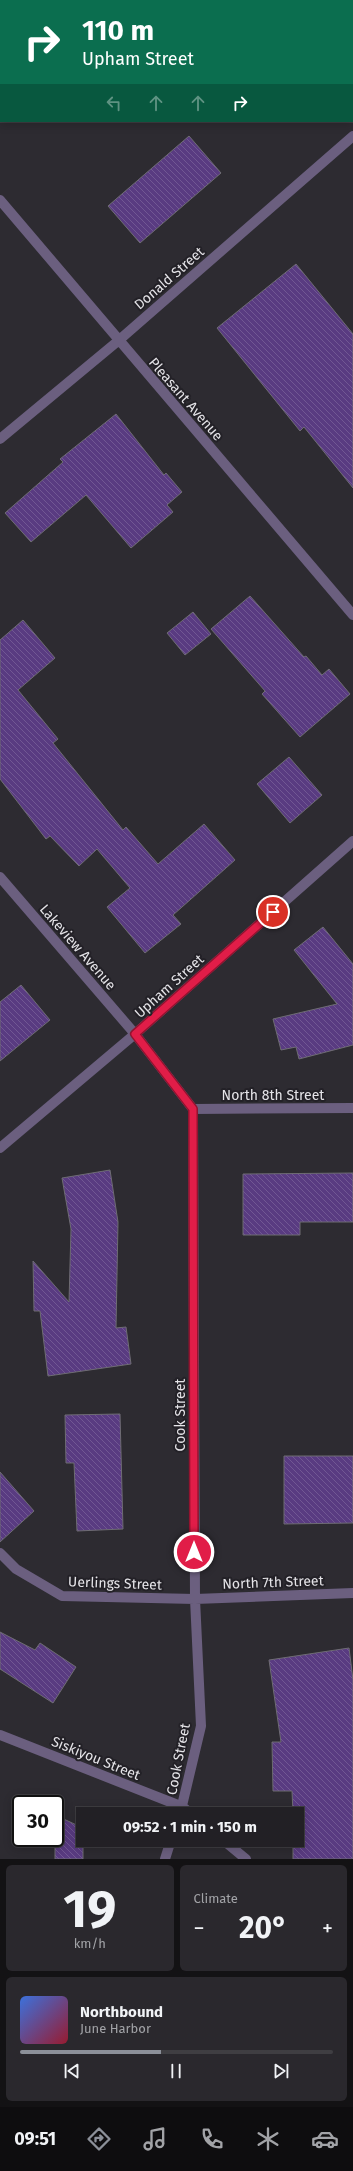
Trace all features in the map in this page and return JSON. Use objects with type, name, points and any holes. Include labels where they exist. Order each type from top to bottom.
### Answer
[{"type":"street","name":"Donald Street","points":[[0,439],[118,341],[353,136]]},
{"type":"street","name":"Pleasant Avenue","points":[[0,200],[118,341],[353,615]]},
{"type":"street","name":"Upham Street","points":[[0,1148],[135,1034],[353,841]]},
{"type":"street","name":"Lakeview Avenue","points":[[0,878],[135,1034]]},
{"type":"street","points":[[135,1034],[193,1109]]},
{"type":"street","name":"North 8th Street","points":[[193,1109],[353,1108]]},
{"type":"street","name":"Cook Street","points":[[182,1807],[201,1726],[195,1599],[193,1109]]},
{"type":"street","name":"Uerlings Street","points":[[0,1553],[16,1569],[62,1596],[195,1599]]},
{"type":"street","name":"North 7th Street","points":[[195,1599],[353,1593]]},
{"type":"street","name":"Siskiyou Street","points":[[0,1735],[174,1807]]},
{"type":"street","points":[[165,1859],[169,1847]]},
{"type":"street","points":[[231,1847],[246,1859]]},
{"type":"building","points":[[189,136],[221,173],[140,243],[108,206]]},
{"type":"building","points":[[296,264],[353,334],[353,488],[304,427],[300,431],[217,328]]},
{"type":"building","points":[[116,414],[164,475],[166,473],[182,492],[167,505],[173,512],[131,548],[86,495],[31,542],[5,513],[63,462],[60,459]]},
{"type":"building","points":[[250,596],[322,675],[329,669],[350,694],[300,737],[262,694],[265,691],[211,629]]},
{"type":"building","points":[[193,612],[211,634],[185,655],[167,633]]},
{"type":"building","points":[[23,620],[55,658],[18,690],[58,739],[53,743],[123,830],[126,827],[158,864],[204,824],[235,860],[173,915],[181,924],[145,953],[107,907],[130,888],[97,849],[79,866],[50,836],[46,839],[0,779],[0,640]]},
{"type":"building","points":[[289,757],[322,795],[290,823],[257,784]]},
{"type":"building","points":[[323,927],[353,964],[353,1045],[299,1059],[296,1047],[281,1050],[273,1019],[337,1004],[294,950]]},
{"type":"building","points":[[21,985],[50,1020],[0,1061],[0,1002]]},
{"type":"building","points":[[110,1170],[118,1222],[116,1328],[126,1327],[131,1364],[48,1376],[40,1311],[34,1311],[33,1261],[69,1302],[71,1229],[62,1178]]},
{"type":"building","points":[[353,1173],[353,1222],[300,1222],[300,1235],[243,1235],[243,1174]]},
{"type":"building","points":[[120,1414],[123,1529],[77,1531],[74,1463],[66,1463],[65,1415]]},
{"type":"building","points":[[284,1456],[353,1456],[353,1523],[284,1524]]},
{"type":"building","points":[[0,1472],[34,1511],[0,1542]]},
{"type":"building","points":[[0,1632],[35,1650],[40,1643],[76,1667],[53,1703],[0,1669]]},
{"type":"building","points":[[349,1648],[353,1680],[353,1859],[293,1859],[293,1847],[304,1847],[304,1807],[293,1807],[292,1791],[273,1791],[272,1742],[281,1742],[269,1660]]},
{"type":"building","points":[[64,1819],[76,1825],[76,1847],[83,1847],[83,1859],[55,1859],[55,1847],[64,1847]]},
{"type":"route","points":[[194,1552],[193,1109],[135,1034],[273,912]]}]
